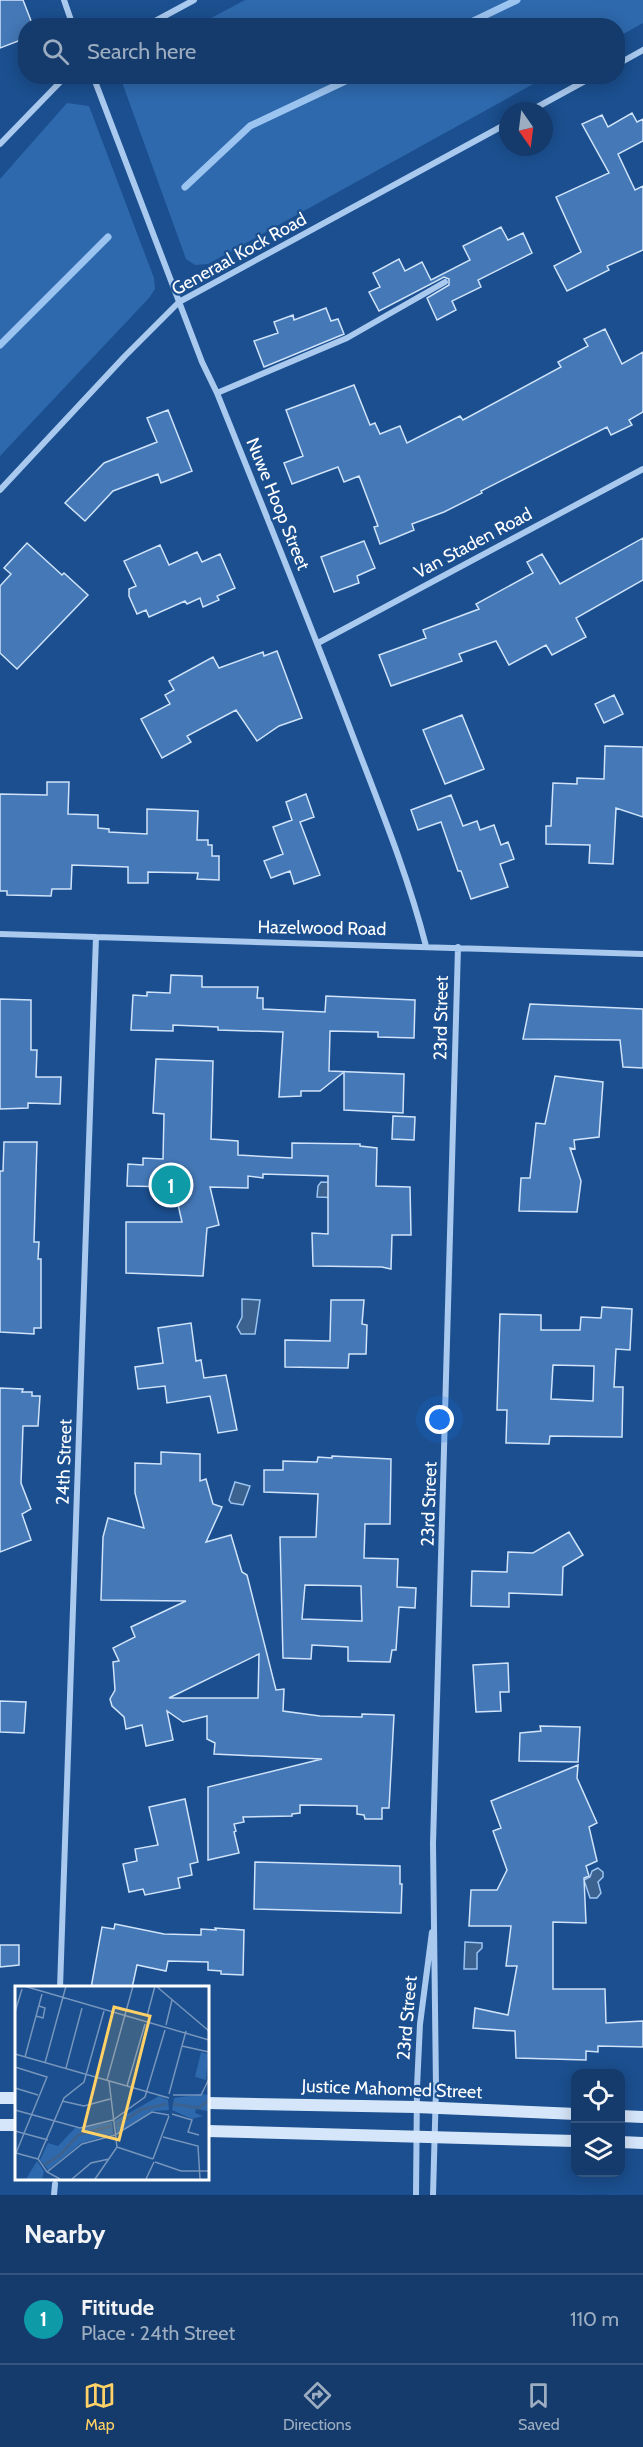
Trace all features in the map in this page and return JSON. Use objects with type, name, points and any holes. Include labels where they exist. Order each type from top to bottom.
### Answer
[{"type":"main road","name":"Justice Mahomed Street","points":[[208,2103],[416,2107],[571,2114]]},
{"type":"main road","points":[[625,2116],[643,2116]]},
{"type":"main road","points":[[208,2131],[571,2141]]},
{"type":"main road","points":[[625,2142],[643,2143]]},
{"type":"street","points":[[64,0],[71,18]]},
{"type":"street","points":[[161,18],[194,0]]},
{"type":"street","points":[[625,60],[643,50]]},
{"type":"street","points":[[0,144],[58,84]]},
{"type":"street","name":"Nuwe Hoop Street","points":[[96,84],[202,362],[217,393],[318,644],[392,836],[426,945]]},
{"type":"street","points":[[546,102],[579,84]]},
{"type":"street","name":"Generaal Kock Road","points":[[0,490],[125,356],[179,302],[499,128]]},
{"type":"street","points":[[217,393],[347,338],[445,282]]},
{"type":"street","name":"Van Staden Road","points":[[318,644],[643,469]]},
{"type":"street","name":"Hazelwood Road","points":[[0,934],[426,945],[643,954]]},
{"type":"street","name":"24th Street","points":[[60,1986],[96,937]]},
{"type":"street","name":"23rd Street","points":[[433,2195],[436,2137],[436,1960],[433,1844],[458,947]]},
{"type":"street","name":"23rd Street","points":[[416,2195],[416,2107],[420,2024],[434,1917]]},
{"type":"street","points":[[54,2195],[55,2184]]},
{"type":"shaded area","points":[[245,0],[643,0],[643,23],[625,33],[625,18],[211,18]]},
{"type":"shaded area","points":[[123,84],[533,84],[208,264],[195,265],[186,259]]},
{"type":"shaded area","points":[[67,103],[89,106],[154,278],[155,289],[0,456],[0,179]]},
{"type":"shaded area","points":[[321,1182],[345,1183],[343,1198],[317,1197],[318,1186]]},
{"type":"shaded area","points":[[242,1299],[260,1300],[255,1334],[241,1334],[237,1327],[242,1317]]},
{"type":"shaded area","points":[[235,1482],[250,1486],[243,1505],[231,1503],[229,1500]]},
{"type":"shaded area","points":[[598,1868],[603,1872],[603,1877],[598,1882],[601,1893],[597,1898],[590,1898],[584,1880]]},
{"type":"shaded area","points":[[465,1942],[482,1943],[482,1948],[477,1953],[477,1969],[464,1969]]},
{"type":"building","points":[[0,0],[23,0],[30,18],[18,18],[18,41],[0,48]]},
{"type":"building","points":[[632,113],[637,122],[643,119],[643,141],[618,154],[635,190],[643,186],[643,250],[607,266],[609,270],[567,291],[554,266],[581,252],[556,197],[609,173],[582,124],[602,115],[608,127]]},
{"type":"building","points":[[501,227],[508,240],[523,233],[532,253],[478,280],[481,287],[452,301],[456,310],[437,320],[427,298],[449,285],[449,279],[444,277],[379,311],[369,292],[380,287],[373,273],[399,259],[405,271],[422,262],[431,280],[470,260],[463,246]]},
{"type":"building","points":[[326,308],[331,321],[338,319],[344,334],[264,367],[254,341],[278,333],[274,322],[293,315],[294,320]]},
{"type":"building","points":[[605,329],[622,364],[643,352],[643,412],[629,420],[632,425],[611,435],[607,427],[444,512],[412,524],[414,530],[380,544],[374,527],[378,526],[359,476],[344,482],[338,467],[292,484],[284,463],[303,456],[286,410],[354,385],[370,425],[375,423],[380,434],[400,426],[407,443],[460,416],[463,420],[561,367],[558,362],[588,346],[584,339]]},
{"type":"building","points":[[168,410],[192,471],[161,483],[158,474],[113,491],[85,521],[65,503],[104,463],[157,442],[147,418]]},
{"type":"building","points":[[643,538],[643,580],[576,618],[586,637],[552,655],[546,645],[509,665],[496,641],[459,654],[462,661],[391,686],[379,655],[426,638],[423,630],[479,609],[476,604],[533,573],[527,562],[542,554],[560,584]]},
{"type":"building","points":[[364,541],[375,568],[357,576],[359,583],[334,592],[321,557]]},
{"type":"building","points":[[27,543],[88,595],[17,669],[0,653],[0,586],[11,574],[4,568]]},
{"type":"building","points":[[160,545],[169,565],[197,552],[202,562],[220,554],[235,588],[217,596],[219,600],[203,607],[200,598],[187,604],[185,601],[149,617],[146,610],[137,614],[129,596],[129,589],[136,586],[124,561]]},
{"type":"building","points":[[277,651],[302,718],[279,726],[257,741],[236,710],[187,736],[191,742],[162,758],[141,719],[170,704],[165,695],[174,690],[169,681],[213,657],[219,668],[263,652],[264,656]]},
{"type":"building","points":[[614,695],[623,714],[604,723],[595,704]]},
{"type":"building","points":[[462,715],[484,769],[445,784],[423,730]]},
{"type":"building","points":[[605,746],[643,747],[643,817],[616,808],[613,864],[589,863],[590,845],[546,844],[546,826],[551,826],[553,783],[577,784],[577,778],[604,779]]},
{"type":"building","points":[[47,782],[69,782],[68,814],[98,815],[98,828],[109,829],[109,832],[147,834],[147,809],[198,811],[197,840],[208,840],[208,845],[212,845],[212,856],[219,856],[219,880],[197,879],[198,873],[148,872],[148,883],[128,883],[128,867],[72,865],[71,889],[52,889],[51,896],[7,895],[7,891],[0,891],[0,794],[47,795]]},
{"type":"building","points":[[306,794],[314,817],[300,822],[320,875],[294,884],[290,871],[271,878],[264,861],[283,854],[273,827],[292,820],[286,802]]},
{"type":"building","points":[[451,795],[463,826],[477,821],[480,830],[494,825],[501,845],[508,842],[514,859],[500,864],[508,887],[471,899],[461,871],[458,871],[441,822],[418,830],[411,810]]},
{"type":"building","points":[[171,975],[202,976],[202,987],[258,987],[257,998],[263,998],[263,1009],[325,1012],[326,996],[415,1000],[414,1038],[378,1037],[378,1032],[330,1031],[329,1071],[404,1074],[403,1113],[344,1110],[344,1072],[320,1091],[301,1091],[301,1096],[279,1097],[283,1032],[218,1030],[218,1027],[173,1025],[173,1031],[131,1030],[133,995],[147,996],[147,992],[170,993]]},
{"type":"building","points":[[0,999],[31,1000],[31,1050],[37,1050],[36,1077],[61,1077],[60,1104],[28,1103],[28,1108],[0,1109]]},
{"type":"building","points":[[530,1004],[643,1009],[643,1068],[623,1067],[620,1040],[523,1039]]},
{"type":"building","points":[[156,1059],[213,1061],[211,1139],[238,1141],[238,1155],[292,1158],[292,1143],[360,1144],[360,1146],[377,1148],[376,1186],[410,1187],[411,1235],[392,1235],[391,1269],[313,1266],[312,1233],[328,1234],[328,1176],[263,1174],[263,1178],[248,1176],[248,1188],[210,1187],[219,1225],[207,1228],[203,1276],[126,1273],[126,1222],[182,1222],[174,1187],[127,1186],[128,1164],[143,1165],[143,1158],[163,1159],[164,1114],[153,1113]]},
{"type":"building","points":[[555,1076],[603,1082],[599,1137],[574,1140],[575,1149],[570,1148],[581,1181],[577,1212],[519,1211],[521,1178],[530,1178],[536,1123],[545,1124]]},
{"type":"building","points":[[393,1116],[415,1117],[414,1140],[392,1139]]},
{"type":"building","points":[[4,1142],[37,1142],[34,1242],[39,1242],[38,1259],[41,1259],[41,1328],[34,1328],[34,1334],[0,1332],[0,1171],[3,1171]]},
{"type":"building","points":[[331,1300],[364,1300],[362,1324],[367,1325],[366,1354],[349,1354],[348,1368],[285,1367],[285,1340],[330,1341]]},
{"type":"building","points":[[602,1307],[632,1309],[630,1350],[616,1349],[614,1387],[623,1387],[622,1437],[550,1436],[549,1444],[506,1443],[507,1410],[497,1410],[500,1314],[541,1315],[541,1330],[580,1330],[581,1317],[601,1318]],"holes":[[[553,1365],[594,1366],[593,1401],[551,1399]]]},
{"type":"building","points":[[191,1323],[196,1361],[201,1360],[204,1378],[226,1375],[237,1430],[218,1433],[210,1396],[167,1403],[165,1386],[138,1389],[135,1367],[163,1363],[158,1328]]},
{"type":"building","points":[[0,1388],[23,1389],[22,1392],[32,1392],[32,1396],[40,1396],[38,1426],[23,1426],[21,1483],[31,1509],[22,1514],[31,1540],[0,1552]]},
{"type":"building","points":[[161,1452],[200,1454],[200,1481],[206,1479],[213,1504],[222,1507],[206,1542],[231,1535],[242,1572],[247,1575],[276,1690],[284,1689],[283,1711],[320,1716],[394,1715],[389,1808],[382,1808],[382,1819],[365,1819],[364,1815],[357,1814],[357,1806],[300,1805],[300,1813],[292,1814],[292,1816],[243,1817],[244,1822],[234,1824],[239,1853],[208,1860],[208,1787],[322,1759],[214,1754],[215,1743],[207,1739],[207,1716],[183,1722],[167,1711],[173,1740],[146,1746],[142,1725],[126,1729],[124,1717],[112,1706],[110,1699],[115,1690],[113,1662],[119,1661],[113,1648],[135,1637],[131,1627],[186,1601],[101,1600],[103,1537],[108,1518],[144,1528],[135,1493],[135,1463],[161,1464]],"holes":[[[259,1654],[258,1698],[169,1698]]]},
{"type":"building","points":[[332,1456],[391,1459],[390,1524],[365,1524],[364,1558],[398,1559],[397,1587],[416,1588],[415,1608],[399,1607],[396,1650],[392,1650],[390,1662],[348,1661],[348,1647],[312,1645],[311,1659],[283,1658],[280,1537],[316,1537],[318,1494],[264,1492],[264,1470],[283,1470],[283,1461],[317,1462],[318,1457],[332,1458]],"holes":[[[305,1585],[361,1586],[362,1621],[302,1619]]]},
{"type":"building","points":[[569,1532],[583,1555],[563,1567],[562,1595],[509,1593],[509,1607],[471,1606],[472,1571],[507,1572],[508,1552],[533,1553]]},
{"type":"building","points":[[508,1663],[509,1692],[500,1692],[501,1711],[476,1712],[473,1665]]},
{"type":"building","points":[[0,1701],[26,1702],[24,1733],[0,1732]]},
{"type":"building","points":[[540,1726],[580,1727],[578,1762],[519,1761],[520,1733],[541,1731]]},
{"type":"building","points":[[578,1765],[577,1778],[597,1823],[589,1827],[597,1861],[586,1866],[589,1876],[584,1878],[586,1923],[553,1922],[553,1989],[605,1989],[606,2023],[643,2021],[643,2047],[598,2046],[598,2052],[586,2051],[586,2060],[516,2058],[515,2031],[473,2028],[475,2008],[508,2015],[517,1966],[506,1966],[511,1926],[469,1926],[471,1890],[497,1890],[507,1870],[493,1831],[501,1828],[491,1801]]},
{"type":"building","points":[[185,1799],[198,1862],[190,1864],[192,1875],[178,1878],[180,1888],[145,1895],[143,1889],[129,1892],[123,1864],[137,1861],[135,1849],[158,1845],[149,1807]]},
{"type":"building","points":[[255,1862],[400,1866],[401,1913],[254,1909]]},
{"type":"building","points":[[115,1924],[164,1934],[201,1935],[201,1929],[244,1930],[243,1975],[221,1974],[221,1971],[208,1970],[208,1962],[168,1961],[166,1971],[137,1965],[132,1986],[91,1986],[102,1927],[114,1929]]},
{"type":"building","points":[[0,1945],[19,1945],[19,1965],[0,1967]]},
{"type":"waterway","points":[[480,18],[517,0]]},
{"type":"waterway","points":[[185,187],[250,126],[339,84]]},
{"type":"waterway","points":[[0,345],[108,237]]},
{"type":"place","name":"Fititude","points":[[171,1185]]}]
